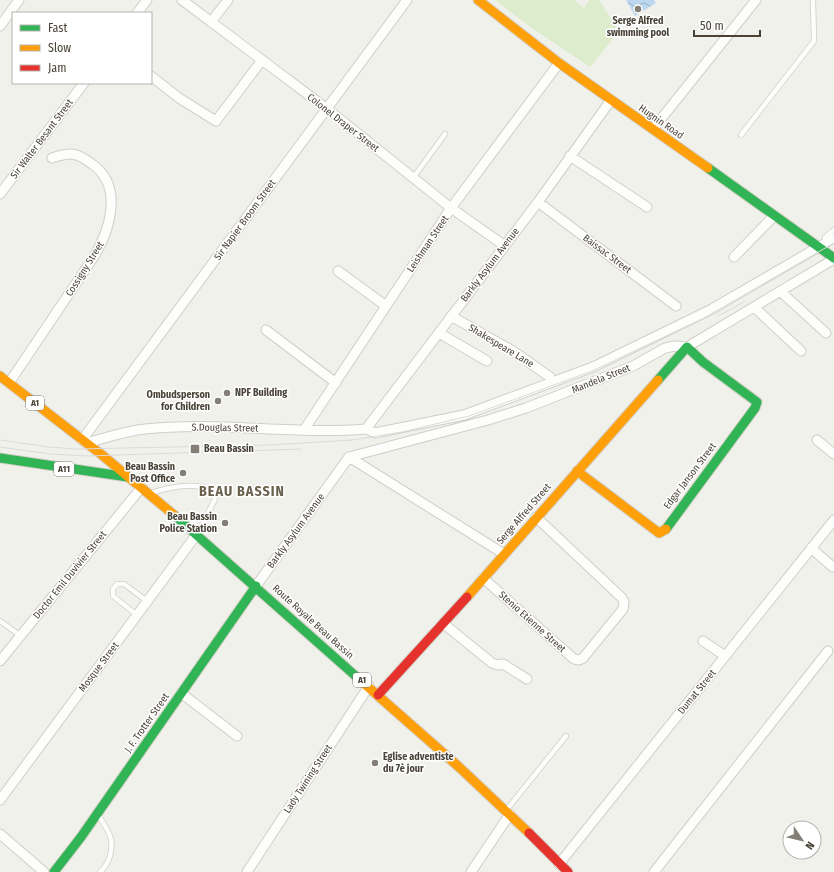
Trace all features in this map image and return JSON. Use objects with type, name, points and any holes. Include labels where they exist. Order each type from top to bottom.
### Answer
[{"type":"street","points":[[0,26],[19,0]]},
{"type":"street","points":[[138,12],[147,0]]},
{"type":"street","name":"Colonel Draper Street","points":[[182,0],[326,108],[451,208],[505,246]]},
{"type":"street","points":[[211,22],[228,0]]},
{"type":"street","name":"Sir Napier Broom Street","points":[[84,441],[326,108],[407,0]]},
{"type":"street","name":"Hugnin Road","points":[[478,0],[559,63],[654,129],[774,216],[821,245],[834,258]]},
{"type":"street","points":[[654,129],[756,0]]},
{"type":"street","points":[[152,77],[179,98],[216,122],[262,60]]},
{"type":"street","name":"Leishman Street","points":[[304,430],[451,208],[559,63]]},
{"type":"street","name":"Sir Walter Besant Street","points":[[0,194],[83,84]]},
{"type":"street","name":"Barkly Asylum Avenue","points":[[366,429],[538,202],[611,100]]},
{"type":"street","name":"Cossigny Street","points":[[9,383],[93,258],[103,242],[109,226],[111,210],[109,185],[102,171],[77,155],[68,153],[52,158]]},
{"type":"street","points":[[570,156],[647,207]]},
{"type":"street","name":"Baissac Street","points":[[538,202],[676,306]]},
{"type":"street","points":[[734,256],[774,216]]},
{"type":"street","points":[[821,245],[834,238]]},
{"type":"street","name":"S.Douglas Street","points":[[84,441],[132,431],[157,428],[304,430],[366,429],[374,434],[464,415],[593,367],[712,309],[821,245]]},
{"type":"street","name":"Mandela Street","points":[[349,457],[488,420],[555,398],[633,366],[665,348],[675,346],[687,347],[834,258]]},
{"type":"street","points":[[338,272],[386,306]]},
{"type":"street","points":[[780,291],[826,334]]},
{"type":"street","points":[[754,307],[801,351]]},
{"type":"street","name":"Shakespeare Lane","points":[[451,316],[513,352],[550,377]]},
{"type":"street","points":[[266,330],[336,383]]},
{"type":"street","points":[[439,333],[487,361]]},
{"type":"street","name":"Edgar Janson Street","points":[[577,471],[653,529],[660,533],[664,531],[758,402],[703,362],[687,347]]},
{"type":"street","name":"Serge Alfred Street","points":[[378,695],[444,624],[536,516],[687,347]]},
{"type":"street","name":"A1","points":[[0,376],[9,383]]},
{"type":"street","name":"Route Royale Beau Bassin","points":[[9,383],[84,441],[197,534],[369,686],[508,812],[568,872]]},
{"type":"street","points":[[817,440],[834,454]]},
{"type":"street","points":[[349,457],[504,554]]},
{"type":"street","name":"Barkly Asylum Avenue","points":[[256,586],[349,457]]},
{"type":"street","name":"A11","points":[[0,458],[128,478]]},
{"type":"street","name":"Doctor Emil Duvivier Street","points":[[0,661],[141,488]]},
{"type":"street","name":"Stenio Etienne Street","points":[[483,578],[574,659],[579,660],[583,658],[623,608],[624,602],[622,598],[536,516]]},
{"type":"street","name":"Dumat Street","points":[[559,864],[834,520]]},
{"type":"street","name":"Mosque Street","points":[[0,800],[197,534]]},
{"type":"street","points":[[811,548],[833,567]]},
{"type":"street","name":"J. F. Trotter Street","points":[[54,872],[256,586]]},
{"type":"street","points":[[444,624],[492,663],[498,665],[503,664],[527,679]]},
{"type":"street","points":[[703,641],[725,656]]},
{"type":"street","points":[[654,872],[828,651]]},
{"type":"street","name":"Lady Twining Street","points":[[247,872],[369,686]]},
{"type":"street","points":[[181,693],[237,736]]},
{"type":"street","points":[[471,872],[508,812]]},
{"type":"street","points":[[0,834],[44,872]]},
{"type":"lane","points":[[742,135],[814,41],[813,0]]},
{"type":"lane","points":[[413,178],[445,134]]},
{"type":"lane","points":[[821,245],[824,237],[834,230]]},
{"type":"lane","points":[[148,494],[163,488],[174,486],[209,489],[214,494],[215,499],[197,534]]},
{"type":"lane","points":[[137,616],[113,596],[113,589],[117,584],[124,584],[147,601]]},
{"type":"lane","points":[[0,621],[20,636]]},
{"type":"lane","points":[[508,812],[566,736]]},
{"type":"lane","points":[[97,813],[110,834],[113,849],[105,868],[100,872]]},
{"type":"green space","points":[[495,0],[574,0],[584,8],[589,0],[599,0],[619,31],[590,67],[533,29]]},
{"type":"water","name":"Serge Alfred swimming pool","points":[[626,0],[654,0],[656,3],[635,16]]},
{"type":"tram line","points":[[0,440],[76,449],[270,445],[352,440],[402,432],[469,416],[592,371],[704,318],[834,243]]},
{"type":"tram line","points":[[718,316],[744,302]]},
{"type":"tram line","points":[[0,447],[50,454],[88,456],[301,449]]},
{"type":"traffic: fast","points":[[708,168],[834,258]]},
{"type":"traffic: fast","points":[[658,380],[687,347],[703,362],[757,402],[755,408],[666,529]]},
{"type":"traffic: fast","points":[[0,458],[128,477]]},
{"type":"traffic: fast","points":[[174,515],[359,679]]},
{"type":"traffic: fast","points":[[54,872],[81,837],[256,586]]},
{"type":"traffic: slow","points":[[478,0],[559,63],[708,168]]},
{"type":"traffic: slow","points":[[0,376],[102,455],[174,515]]},
{"type":"traffic: slow","points":[[467,597],[658,380]]},
{"type":"traffic: slow","points":[[577,471],[659,533],[666,529]]},
{"type":"traffic: slow","points":[[359,679],[459,767],[529,833]]},
{"type":"traffic: jam","points":[[378,695],[467,597]]},
{"type":"traffic: jam","points":[[529,833],[568,872]]},
{"type":"place","name":"Serge Alfred swimming pool","points":[[638,9]]},
{"type":"place","name":"NPF Building","points":[[227,393]]},
{"type":"place","name":"Ombudsperson for Children","points":[[218,401]]},
{"type":"place","name":"Beau Bassin","points":[[195,449]]},
{"type":"place","name":"Beau Bassin Post Office","points":[[183,473]]},
{"type":"place","name":"Beau Bassin Police Station","points":[[225,523]]},
{"type":"place","name":"Eglise adventiste du 7è jour","points":[[375,763]]},
{"type":"district","name":"BEAU BASSIN","points":[[242,491]]}]
